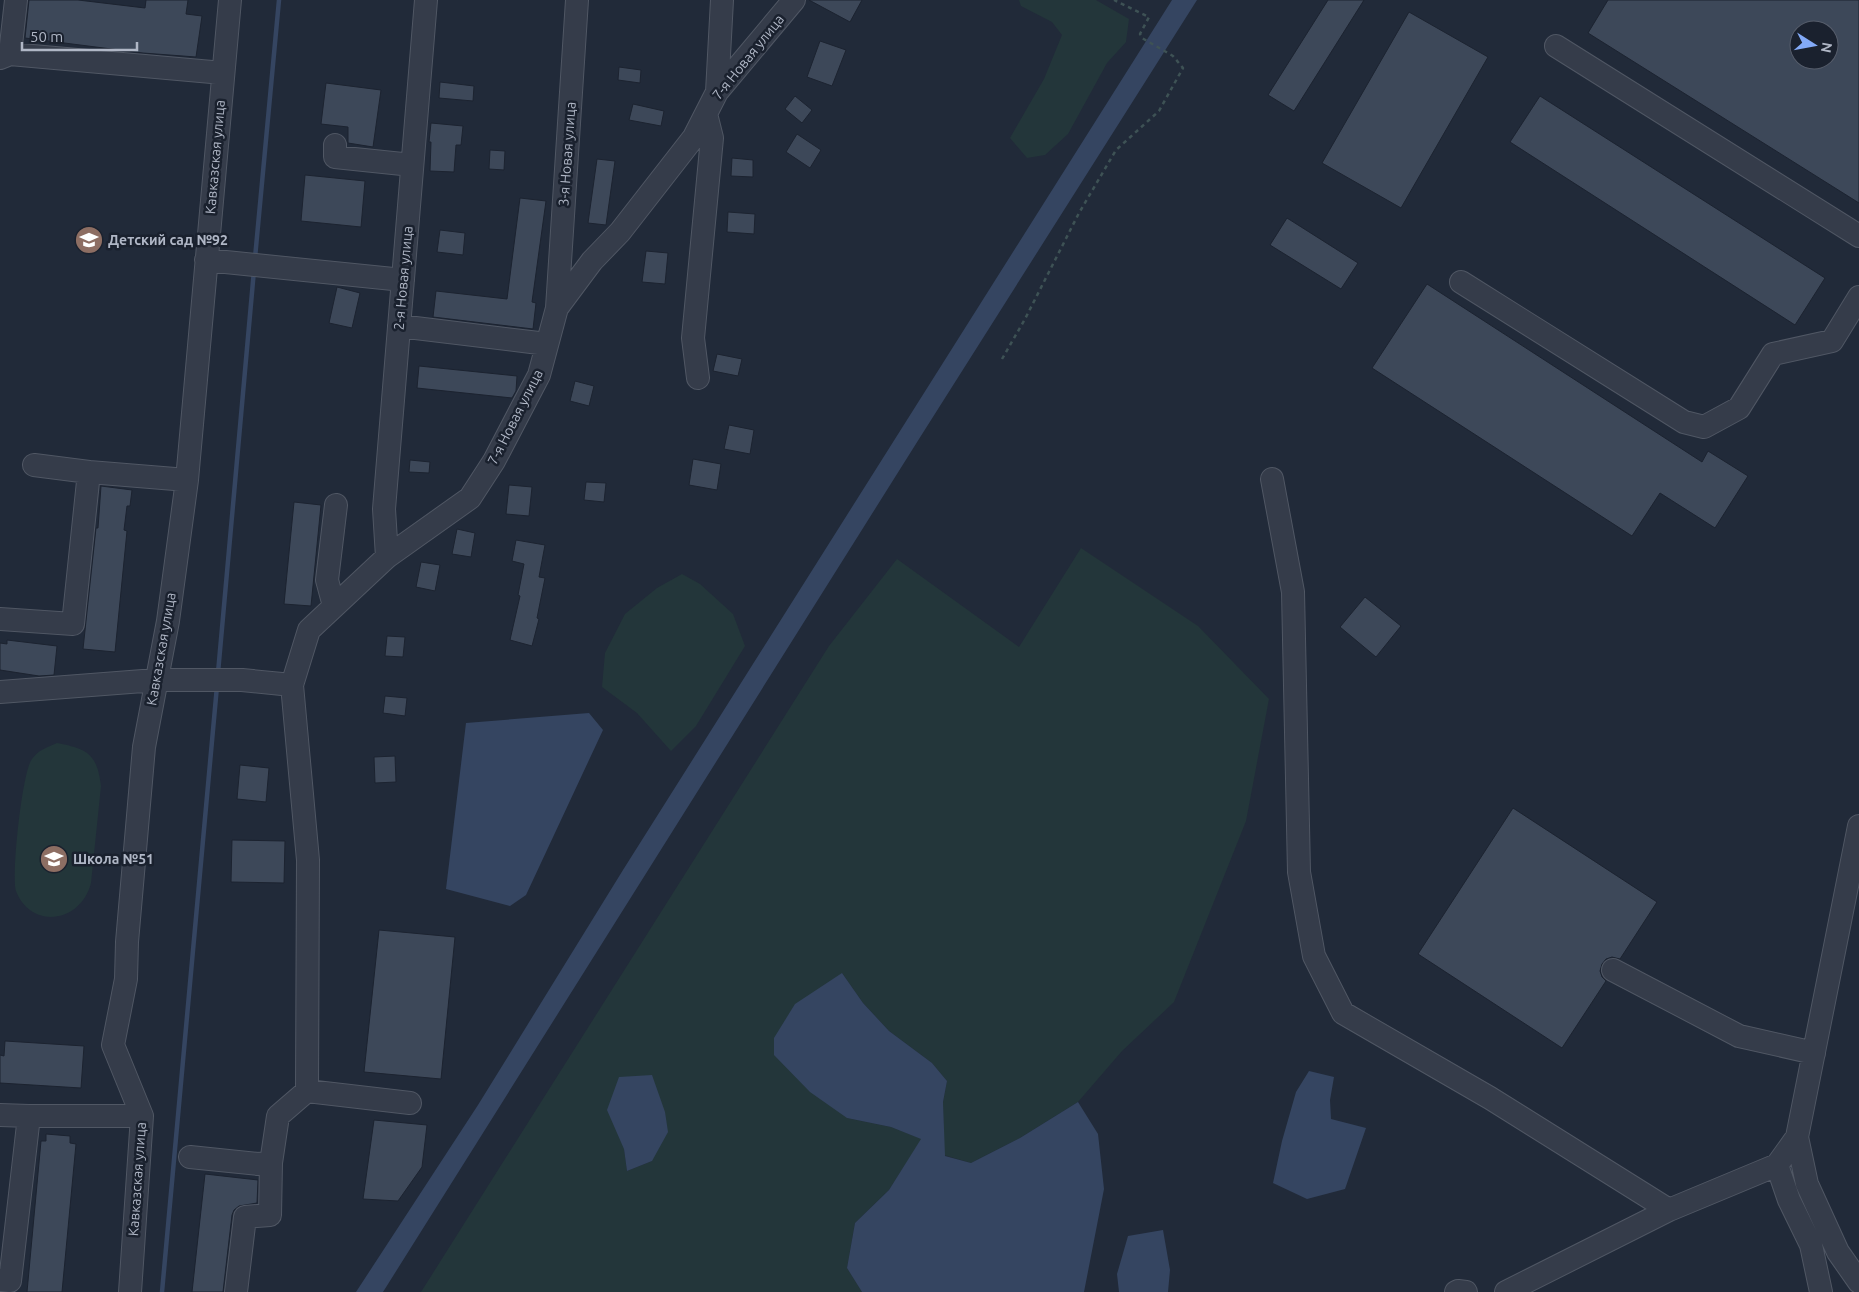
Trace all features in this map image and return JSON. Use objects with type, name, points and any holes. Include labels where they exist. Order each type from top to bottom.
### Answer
[{"type":"street","points":[[16,0],[5,56],[223,73]]},
{"type":"street","name":"Кавказская улица","points":[[130,1292],[142,1116],[112,1045],[126,979],[127,942],[144,747],[168,621],[187,480],[230,0]]},
{"type":"street","name":"2-я Новая улица","points":[[387,557],[384,509],[426,0]]},
{"type":"street","name":"3-я Новая улица","points":[[557,308],[577,0]]},
{"type":"street","points":[[717,92],[722,0]]},
{"type":"street","name":"7-я Новая улица","points":[[292,685],[309,630],[387,557],[470,498],[494,461],[539,375],[557,308],[592,261],[620,232],[689,144],[717,92],[794,0]]},
{"type":"street","points":[[1556,46],[1859,236]]},
{"type":"street","points":[[698,378],[693,338],[712,138],[706,114]]},
{"type":"street","points":[[335,145],[335,157],[412,164]]},
{"type":"street","points":[[206,260],[403,280]]},
{"type":"street","points":[[1461,282],[1684,422],[1704,427],[1739,408],[1773,354],[1832,341],[1859,297]]},
{"type":"street","points":[[399,326],[547,344]]},
{"type":"street","points":[[34,465],[89,472],[187,480]]},
{"type":"street","points":[[0,619],[73,624],[89,472]]},
{"type":"street","points":[[1272,479],[1293,592],[1300,872],[1314,956],[1343,1013],[1490,1098],[1669,1210]]},
{"type":"street","points":[[334,606],[327,580],[336,505]]},
{"type":"street","points":[[0,692],[156,680],[242,680],[292,685],[308,860],[307,1091]]},
{"type":"street","points":[[1859,826],[1797,1137],[1807,1184],[1838,1252],[1859,1282]]},
{"type":"street","points":[[1613,970],[1739,1036],[1814,1052]]},
{"type":"street","points":[[236,1292],[245,1217],[270,1215],[271,1163],[278,1116],[307,1091],[410,1103]]},
{"type":"street","points":[[0,1115],[142,1116]]},
{"type":"street","points":[[0,1280],[10,1281],[29,1116]]},
{"type":"street","points":[[1506,1292],[1669,1210],[1777,1165],[1797,1137]]},
{"type":"street","points":[[190,1157],[258,1164],[271,1163]]},
{"type":"street","points":[[1777,1165],[1789,1200],[1811,1244],[1821,1292]]},
{"type":"street","points":[[1456,1292],[1466,1292]]},
{"type":"path","points":[[1002,359],[1025,319],[1079,213],[1116,150],[1159,111],[1183,68],[1173,56],[1142,38],[1140,34],[1149,17],[1114,0]]},
{"type":"green space","points":[[1019,0],[1096,0],[1129,19],[1126,42],[1107,63],[1068,134],[1045,155],[1027,158],[1010,138],[1044,79],[1062,35],[1052,22],[1021,6]]},
{"type":"green space","points":[[1081,548],[1198,626],[1269,699],[1246,821],[1174,1002],[1122,1051],[1078,1102],[1020,1138],[971,1163],[944,1155],[943,1102],[947,1081],[932,1063],[889,1031],[863,1003],[842,973],[847,1118],[891,1127],[922,1139],[889,1190],[855,1223],[847,1268],[862,1292],[421,1292],[829,646],[897,559],[1019,647]],"holes":[[[624,1149],[652,1161],[627,1171]]]},
{"type":"green space","points":[[682,574],[700,584],[733,614],[745,646],[696,726],[671,751],[637,713],[602,687],[605,653],[625,614],[657,588]]},
{"type":"green space","points":[[57,743],[89,754],[97,766],[101,786],[91,883],[86,896],[77,907],[55,917],[33,912],[23,903],[16,891],[15,866],[21,802],[28,768],[37,753]]},
{"type":"water","points":[[1172,0],[1197,0],[383,1292],[356,1292],[478,1105],[623,870]]},
{"type":"water","points":[[589,713],[603,730],[526,895],[510,906],[446,889],[466,723]]},
{"type":"water","points":[[842,973],[863,1003],[889,1031],[932,1063],[947,1081],[943,1102],[945,1156],[971,1163],[1020,1138],[1078,1102],[1098,1134],[1104,1189],[1084,1292],[862,1292],[847,1268],[855,1223],[889,1190],[921,1139],[891,1127],[847,1118],[810,1092],[774,1055],[774,1038],[795,1004]]},
{"type":"water","points":[[1309,1071],[1334,1077],[1330,1100],[1331,1119],[1366,1128],[1345,1189],[1307,1199],[1273,1183],[1282,1141],[1296,1092]]},
{"type":"water","points":[[652,1075],[665,1112],[668,1132],[652,1161],[627,1171],[624,1149],[607,1110],[619,1077]]},
{"type":"water","points":[[1163,1230],[1170,1270],[1168,1292],[1119,1292],[1117,1274],[1128,1236]]},
{"type":"building","points":[[29,0],[78,0],[145,8],[146,0],[188,0],[186,14],[202,16],[196,57],[143,53],[25,38]]},
{"type":"building","points":[[809,0],[862,0],[850,22]]},
{"type":"building","points":[[1328,0],[1364,0],[1294,111],[1268,95]]},
{"type":"building","points":[[1608,0],[1859,0],[1859,203],[1588,33]]},
{"type":"building","points":[[1409,12],[1488,57],[1401,208],[1322,163]]},
{"type":"building","points":[[820,41],[846,50],[832,86],[807,77]]},
{"type":"building","points":[[619,67],[641,70],[640,83],[618,80]]},
{"type":"building","points":[[440,82],[474,86],[473,101],[439,98]]},
{"type":"building","points":[[326,83],[381,90],[373,147],[348,143],[348,127],[321,124]]},
{"type":"building","points":[[795,96],[812,110],[802,123],[785,109]]},
{"type":"building","points":[[1540,96],[1825,278],[1795,325],[1510,142]]},
{"type":"building","points":[[633,104],[664,111],[661,126],[629,120]]},
{"type":"building","points":[[431,123],[463,126],[461,145],[456,145],[454,172],[430,171],[431,142],[429,142]]},
{"type":"building","points":[[797,134],[821,150],[810,168],[786,152]]},
{"type":"building","points":[[490,150],[505,151],[504,170],[489,169]]},
{"type":"building","points":[[732,158],[753,160],[753,177],[731,176]]},
{"type":"building","points":[[597,159],[615,161],[606,225],[588,223]]},
{"type":"building","points":[[305,175],[365,181],[361,227],[301,221]]},
{"type":"building","points":[[520,198],[546,201],[532,302],[536,303],[533,329],[433,317],[436,291],[507,299]]},
{"type":"building","points":[[728,212],[755,214],[754,234],[727,232]]},
{"type":"building","points":[[1287,218],[1358,263],[1341,289],[1270,245]]},
{"type":"building","points":[[440,230],[465,233],[463,255],[437,252]]},
{"type":"building","points":[[646,251],[668,253],[665,284],[642,282]]},
{"type":"building","points":[[1427,284],[1702,462],[1708,451],[1748,476],[1715,528],[1660,493],[1632,536],[1372,368]]},
{"type":"building","points":[[337,287],[360,293],[352,328],[329,323]]},
{"type":"building","points":[[717,354],[742,359],[738,376],[713,371]]},
{"type":"building","points":[[419,366],[517,376],[516,391],[512,398],[417,388]]},
{"type":"building","points":[[575,381],[594,386],[589,406],[570,401]]},
{"type":"building","points":[[729,425],[754,430],[750,454],[724,449]]},
{"type":"building","points":[[693,459],[721,464],[717,490],[689,485]]},
{"type":"building","points":[[410,460],[430,462],[429,473],[409,472]]},
{"type":"building","points":[[586,482],[606,483],[604,502],[584,500]]},
{"type":"building","points":[[509,485],[532,487],[529,516],[506,514]]},
{"type":"building","points":[[101,486],[132,490],[130,506],[127,506],[124,530],[127,531],[115,652],[83,649],[96,528],[98,528]]},
{"type":"building","points":[[294,502],[321,505],[311,606],[284,604]]},
{"type":"building","points":[[457,529],[475,533],[471,557],[452,554]]},
{"type":"building","points":[[516,540],[545,545],[539,577],[545,578],[537,618],[539,619],[532,646],[510,640],[520,596],[518,595],[524,564],[512,561]]},
{"type":"building","points":[[421,562],[440,565],[435,591],[416,587]]},
{"type":"building","points":[[1365,597],[1401,626],[1376,657],[1340,627]]},
{"type":"building","points":[[387,636],[405,637],[403,657],[385,656]]},
{"type":"building","points":[[7,640],[57,646],[54,675],[39,676],[0,670],[0,643],[7,644]]},
{"type":"building","points":[[385,696],[407,698],[405,716],[383,713]]},
{"type":"building","points":[[395,756],[396,782],[375,783],[374,757]]},
{"type":"building","points":[[240,765],[269,768],[266,802],[237,799]]},
{"type":"building","points":[[1513,808],[1657,902],[1620,959],[1612,957],[1606,959],[1602,964],[1600,971],[1606,981],[1562,1048],[1418,954]]},
{"type":"building","points":[[232,840],[285,841],[284,883],[231,882]]},
{"type":"building","points":[[379,930],[455,937],[441,1079],[364,1072]]},
{"type":"building","points":[[5,1041],[84,1046],[81,1088],[0,1083],[0,1055],[4,1056]]},
{"type":"building","points":[[374,1120],[427,1125],[422,1167],[398,1201],[363,1199]]},
{"type":"building","points":[[46,1134],[70,1136],[70,1143],[76,1144],[62,1292],[27,1292],[41,1141],[46,1141]]},
{"type":"building","points":[[205,1174],[258,1180],[257,1203],[239,1206],[232,1215],[223,1292],[192,1292]]},
{"type":"waterway","points":[[255,258],[279,0]]},
{"type":"waterway","points":[[218,673],[254,270]]},
{"type":"waterway","points":[[162,1292],[217,686]]},
{"type":"place","name":"Детский сад №92","points":[[89,240]]},
{"type":"place","name":"Школа №51","points":[[54,859]]}]
